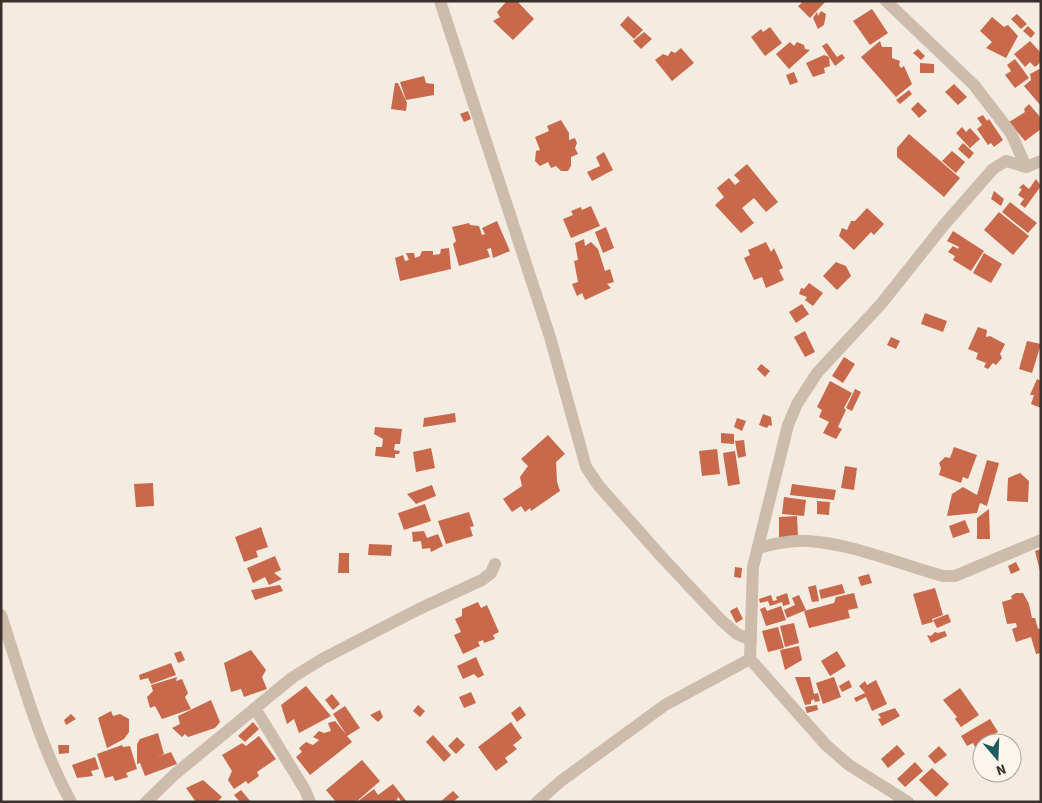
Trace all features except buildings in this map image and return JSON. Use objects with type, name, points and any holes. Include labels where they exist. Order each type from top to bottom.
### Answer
[{"type":"street","points":[[440,1],[550,337],[586,467],[604,492],[721,620],[736,634],[751,640]]},
{"type":"street","points":[[886,1],[974,85],[1011,133],[1026,167]]},
{"type":"street","points":[[908,802],[848,765],[826,746],[750,659],[753,567],[788,425],[817,372],[881,304],[944,225],[993,169],[1006,161],[1026,167],[1041,161]]},
{"type":"street","points":[[758,548],[786,541],[808,541],[848,548],[943,576],[955,576],[1041,540]]},
{"type":"street","points":[[146,802],[174,774],[293,677],[324,658],[419,609],[482,580],[491,573],[495,564]]},
{"type":"street","points":[[1,616],[40,736],[57,776],[71,802]]},
{"type":"street","points":[[537,802],[561,780],[665,706],[750,659]]},
{"type":"street","points":[[255,708],[305,790],[310,802]]}]
